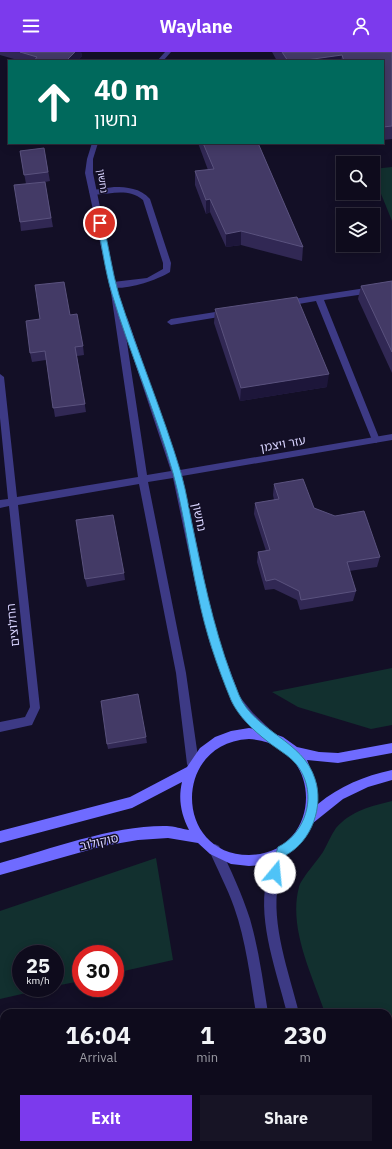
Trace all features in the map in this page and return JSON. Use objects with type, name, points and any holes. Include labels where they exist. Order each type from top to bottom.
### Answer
[{"type":"main road","points":[[246,734],[271,738],[292,752],[301,762],[310,780],[313,799],[310,818],[301,835],[288,848],[271,857],[251,860],[232,858],[215,850],[201,838],[189,820],[184,799],[186,779],[191,768],[208,747],[217,741],[233,735],[246,734]]},
{"type":"main road","points":[[292,752],[319,757],[338,758],[392,748]]},
{"type":"main road","points":[[0,837],[132,802],[191,768]]},
{"type":"main road","points":[[310,818],[332,799],[350,788],[371,780],[392,775]]},
{"type":"main road","name":"סוקולוב","points":[[0,869],[103,840],[138,834],[168,832],[201,838]]},
{"type":"street","points":[[161,60],[168,52]]},
{"type":"street","name":"נחשון","points":[[95,144],[91,153],[89,166],[93,192],[114,289],[142,480],[182,681],[188,719],[191,768]]},
{"type":"street","points":[[93,192],[122,190],[142,194],[146,199],[167,263],[167,270],[161,276],[114,289]]},
{"type":"street","points":[[280,305],[392,287]]},
{"type":"street","name":"נחשון","points":[[114,289],[177,474],[203,597],[215,644],[236,700],[249,717],[271,738]]},
{"type":"street","points":[[319,298],[376,440]]},
{"type":"street","points":[[171,322],[233,312]]},
{"type":"street","name":"החלוצים","points":[[0,377],[35,708],[28,721],[0,727]]},
{"type":"street","name":"עזר ויצמן","points":[[0,504],[392,438]]},
{"type":"street","points":[[215,850],[241,908],[249,939],[261,1009]]},
{"type":"street","points":[[282,851],[272,884],[271,906],[274,928],[293,1009]]},
{"type":"green space","points":[[392,167],[392,221],[380,191],[380,168]]},
{"type":"green space","points":[[392,668],[392,725],[371,729],[298,707],[272,692]]},
{"type":"green space","points":[[392,801],[392,1009],[324,1009],[308,967],[299,935],[296,903],[299,887],[323,852],[336,828],[348,817],[369,807]]},
{"type":"green space","points":[[156,858],[173,960],[124,971],[124,945],[72,945],[72,983],[64,984],[64,945],[12,945],[12,996],[0,999],[0,911]]},
{"type":"building","points":[[20,52],[75,52],[67,60],[35,60],[37,57]]},
{"type":"building","points":[[282,52],[392,52],[392,126],[384,127],[384,60],[344,60],[342,55],[306,60],[287,60]]},
{"type":"building","points":[[203,144],[258,144],[303,247],[241,231],[226,234],[210,199],[206,200],[195,171],[214,169]]},
{"type":"building","points":[[44,148],[48,172],[24,175],[20,151]]},
{"type":"building","points":[[45,182],[51,218],[20,222],[14,185]]},
{"type":"building","points":[[392,281],[392,352],[361,286]]},
{"type":"building","points":[[64,282],[70,315],[77,314],[83,346],[75,347],[85,404],[53,408],[45,351],[30,353],[26,321],[40,319],[35,285]]},
{"type":"building","points":[[297,297],[329,374],[241,388],[215,309]]},
{"type":"building","points":[[303,479],[314,508],[335,516],[364,511],[380,557],[347,562],[356,591],[301,600],[299,591],[275,579],[266,581],[258,552],[270,550],[255,503],[279,499],[274,484]]},
{"type":"building","points":[[113,515],[124,573],[85,579],[76,520]]},
{"type":"building","points":[[138,694],[146,737],[107,744],[101,701]]},
{"type":"route","points":[[100,223],[115,293],[177,474],[203,597],[215,644],[228,679],[236,700],[249,717],[271,738],[292,752],[301,762],[310,780],[313,799],[310,818],[301,835],[288,848],[282,851],[275,873]]}]
